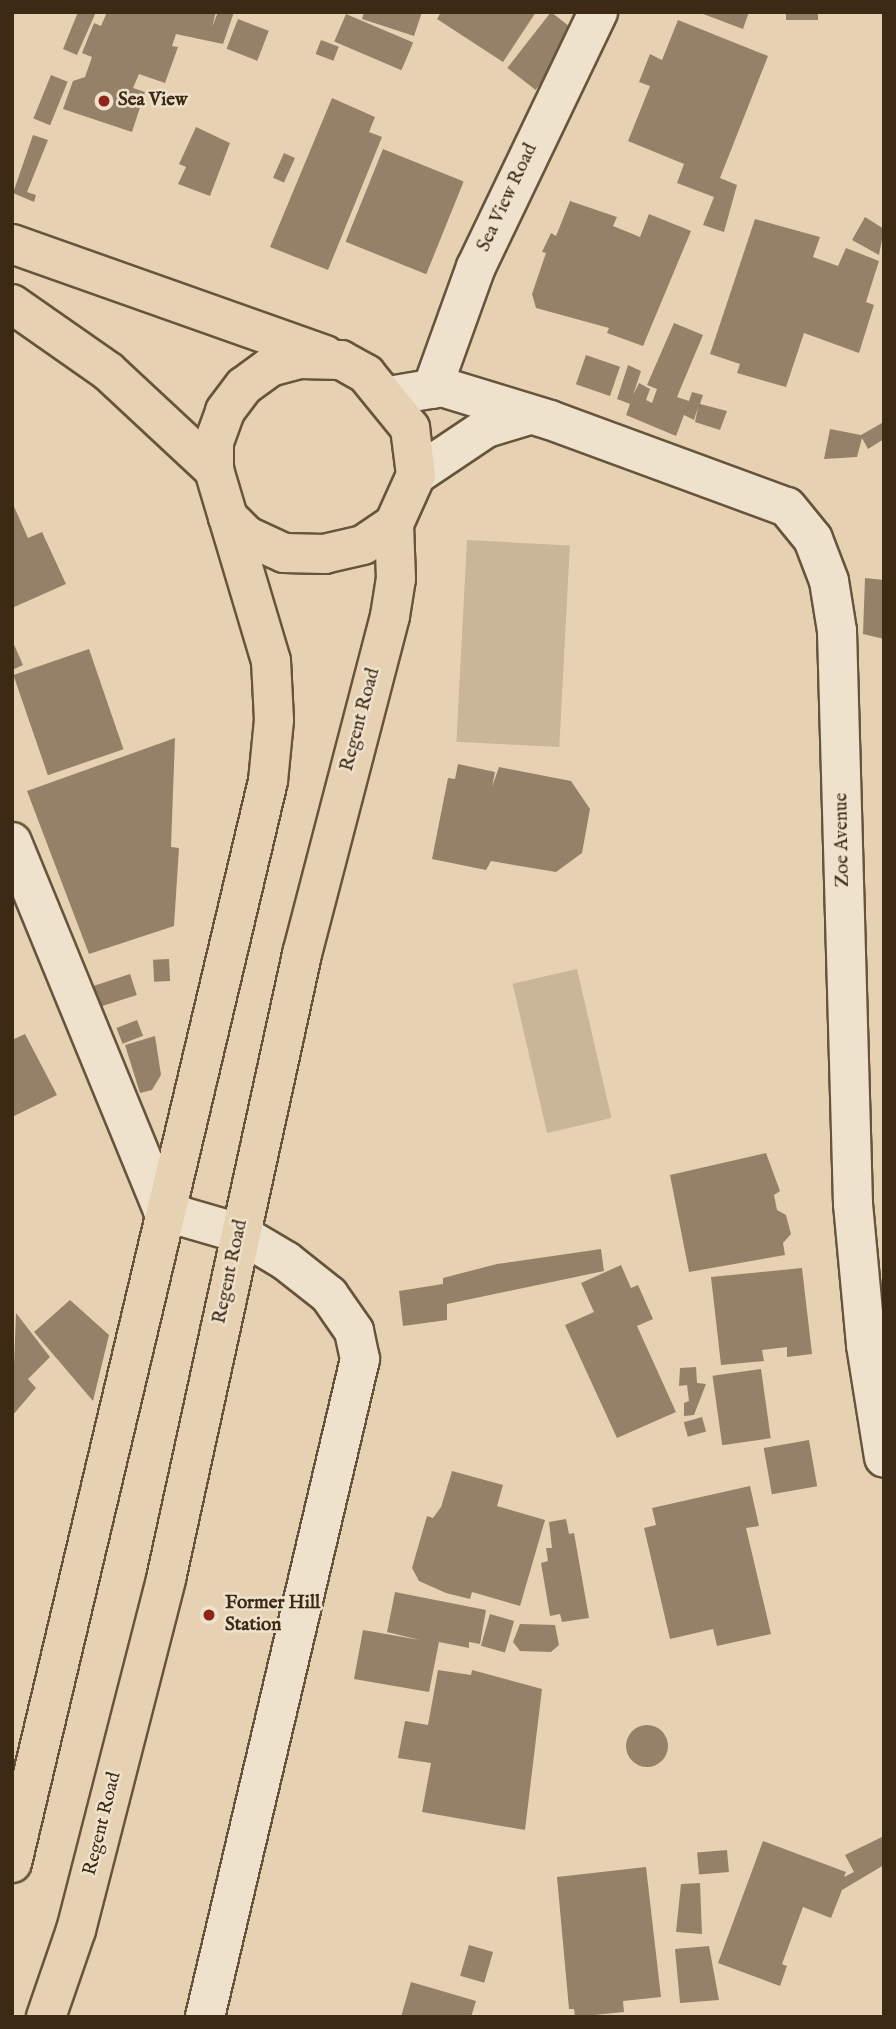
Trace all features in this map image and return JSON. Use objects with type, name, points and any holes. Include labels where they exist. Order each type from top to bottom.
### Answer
[{"type":"main road","points":[[12,244],[341,360],[366,374],[389,396],[410,428],[416,475],[394,524],[363,545],[325,554],[284,553],[247,536],[228,517]]},
{"type":"main road","points":[[12,304],[109,372],[214,470]]},
{"type":"main road","points":[[12,1863],[163,1211],[234,937],[268,781],[274,720],[271,661],[214,470],[214,442],[225,411],[244,386],[270,367],[300,359],[341,360]]},
{"type":"main road","name":"Regent Road","points":[[46,2017],[76,1930],[166,1578],[239,1233],[302,954],[390,616],[396,579],[394,524]]},
{"type":"street","name":"Sea View Road","points":[[432,389],[476,267],[598,12]]},
{"type":"street","name":"Zoe Avenue","points":[[389,396],[432,389],[529,415],[787,507],[813,539],[829,581],[837,631],[853,1204],[866,1345],[884,1458]]},
{"type":"street","points":[[416,475],[486,428],[529,415]]},
{"type":"street","points":[[12,842],[163,1211],[239,1233],[330,1295],[354,1331],[360,1359],[205,2017]]},
{"type":"shaded area","points":[[467,540],[570,545],[559,747],[456,742]]},
{"type":"shaded area","points":[[577,969],[611,1118],[547,1133],[513,984]]},
{"type":"building","points":[[78,12],[96,12],[77,55],[63,49]]},
{"type":"building","points":[[107,12],[216,12],[212,27],[218,12],[234,12],[223,44],[176,34],[172,46],[178,47],[165,83],[139,74],[133,88],[145,92],[132,132],[63,109],[73,81],[85,77],[92,57],[82,53],[94,23],[101,26]]},
{"type":"building","points":[[364,12],[422,12],[414,36],[362,19]]},
{"type":"building","points":[[441,12],[536,12],[503,62],[437,19]]},
{"type":"building","points":[[551,12],[579,34],[536,90],[507,68]]},
{"type":"building","points":[[698,12],[749,12],[743,29]]},
{"type":"building","points":[[786,12],[818,12],[818,20],[786,20]]},
{"type":"building","points":[[346,14],[413,43],[401,70],[334,42]]},
{"type":"building","points":[[238,19],[269,31],[257,61],[227,49]]},
{"type":"building","points":[[678,20],[768,56],[720,178],[737,185],[724,232],[703,225],[714,197],[677,183],[684,164],[628,141],[650,86],[639,82],[650,54],[662,60]]},
{"type":"building","points":[[321,40],[339,47],[333,61],[316,54]]},
{"type":"building","points":[[51,75],[68,82],[50,125],[33,119]]},
{"type":"building","points":[[332,98],[375,117],[369,132],[382,137],[328,270],[270,247]]},
{"type":"building","points":[[196,127],[230,143],[210,196],[178,184],[186,167],[179,164]]},
{"type":"building","points":[[33,135],[48,140],[27,192],[36,195],[34,202],[13,193]]},
{"type":"building","points":[[383,149],[464,182],[426,274],[346,242]]},
{"type":"building","points":[[284,153],[295,158],[284,183],[273,178]]},
{"type":"building","points":[[570,201],[617,217],[613,226],[640,237],[649,214],[691,231],[643,346],[607,333],[609,328],[536,308],[532,294],[546,253],[542,252],[551,233],[556,236]]},
{"type":"building","points":[[865,217],[884,229],[879,255],[852,240]]},
{"type":"building","points":[[755,219],[820,237],[813,257],[838,266],[846,248],[879,261],[866,302],[874,305],[859,353],[804,333],[786,387],[737,373],[740,364],[710,354]]},
{"type":"building","points":[[674,323],[703,335],[677,397],[689,401],[692,392],[703,395],[700,404],[727,411],[720,430],[695,422],[698,407],[694,420],[684,415],[676,436],[626,415],[630,404],[617,399],[628,365],[641,371],[633,395],[639,383],[650,389],[646,400],[652,403],[657,389],[647,385]]},
{"type":"building","points":[[586,355],[620,367],[610,396],[576,384]]},
{"type":"building","points":[[882,423],[884,439],[868,449],[862,438],[857,457],[824,459],[830,429],[861,435]]},
{"type":"building","points":[[12,502],[28,538],[42,532],[66,584],[12,608]]},
{"type":"building","points":[[865,578],[884,580],[884,639],[863,634]]},
{"type":"building","points":[[12,640],[23,665],[12,670]]},
{"type":"building","points":[[89,649],[124,749],[48,775],[13,675]]},
{"type":"building","points":[[175,738],[171,847],[179,848],[174,926],[89,954],[27,791]]},
{"type":"building","points":[[458,764],[495,772],[492,787],[499,767],[571,781],[590,809],[582,853],[556,872],[491,861],[486,870],[432,859],[448,778],[455,779]]},
{"type":"building","points":[[169,959],[170,981],[154,982],[153,960]]},
{"type":"building","points":[[130,974],[137,995],[98,1008],[91,987]]},
{"type":"building","points":[[137,1020],[143,1036],[123,1044],[116,1028]]},
{"type":"building","points":[[25,1034],[57,1095],[12,1117],[12,1040]]},
{"type":"building","points":[[155,1036],[161,1075],[152,1090],[140,1093],[125,1045]]},
{"type":"building","points":[[766,1153],[780,1191],[774,1195],[777,1210],[786,1215],[791,1234],[783,1243],[785,1255],[689,1272],[670,1175]]},
{"type":"building","points":[[601,1249],[604,1271],[447,1304],[447,1320],[403,1326],[399,1291],[443,1284],[443,1278],[497,1264]]},
{"type":"building","points":[[621,1265],[631,1288],[638,1285],[653,1319],[637,1326],[676,1412],[617,1438],[565,1325],[594,1312],[581,1283]]},
{"type":"building","points":[[802,1268],[812,1354],[787,1357],[787,1347],[762,1350],[764,1361],[721,1365],[711,1277]]},
{"type":"building","points":[[70,1300],[109,1335],[93,1401],[34,1332]]},
{"type":"building","points":[[16,1313],[50,1357],[28,1379],[36,1388],[12,1416]]},
{"type":"building","points":[[696,1367],[697,1383],[706,1384],[694,1415],[684,1416],[684,1403],[689,1401],[687,1385],[679,1386],[680,1368]]},
{"type":"building","points":[[761,1369],[771,1438],[722,1445],[712,1376]]},
{"type":"building","points":[[702,1417],[706,1431],[688,1437],[684,1422]]},
{"type":"building","points":[[809,1440],[817,1486],[772,1494],[764,1448]]},
{"type":"building","points":[[452,1471],[503,1485],[497,1506],[545,1520],[520,1606],[472,1592],[470,1599],[446,1593],[419,1581],[412,1568],[427,1516],[433,1518],[441,1507]]},
{"type":"building","points":[[750,1486],[759,1526],[746,1528],[771,1634],[717,1646],[713,1629],[670,1639],[644,1528],[656,1525],[652,1508]]},
{"type":"building","points":[[566,1519],[569,1534],[574,1533],[589,1618],[562,1622],[560,1614],[550,1616],[541,1563],[548,1561],[546,1548],[552,1548],[549,1522]]},
{"type":"building","points":[[395,1592],[486,1610],[480,1644],[469,1642],[469,1648],[439,1642],[429,1692],[354,1679],[363,1630],[420,1640],[387,1632]]},
{"type":"building","points":[[490,1614],[514,1621],[505,1653],[481,1646]]},
{"type":"building","points":[[520,1624],[555,1625],[559,1645],[551,1652],[520,1651],[513,1642]]},
{"type":"building","points":[[438,1670],[471,1675],[472,1670],[542,1689],[525,1830],[422,1812],[431,1763],[398,1758],[405,1721],[428,1725]]},
{"type":"building","points":[[647,1725],[662,1731],[668,1746],[662,1761],[647,1767],[632,1761],[626,1746],[632,1731]]},
{"type":"building","points":[[884,1836],[884,1865],[842,1890],[831,1918],[803,1907],[782,1964],[787,1966],[780,1986],[718,1963],[763,1841],[846,1872],[844,1877],[854,1872],[845,1855]]},
{"type":"building","points":[[727,1850],[729,1872],[699,1875],[697,1853]]},
{"type":"building","points":[[646,1867],[661,1997],[623,2001],[624,2012],[575,2017],[574,2009],[569,2009],[557,1877]]},
{"type":"building","points":[[700,1883],[702,1934],[676,1932],[681,1884]]},
{"type":"building","points":[[469,1945],[493,1952],[484,1983],[460,1976]]},
{"type":"building","points":[[709,1946],[719,2000],[680,2003],[675,1949]]},
{"type":"building","points":[[411,1982],[476,2001],[471,2017],[401,2017]]},
{"type":"place","name":"Sea View","points":[[104,101]]},
{"type":"place","name":"Former Hill Station","points":[[209,1615]]}]
